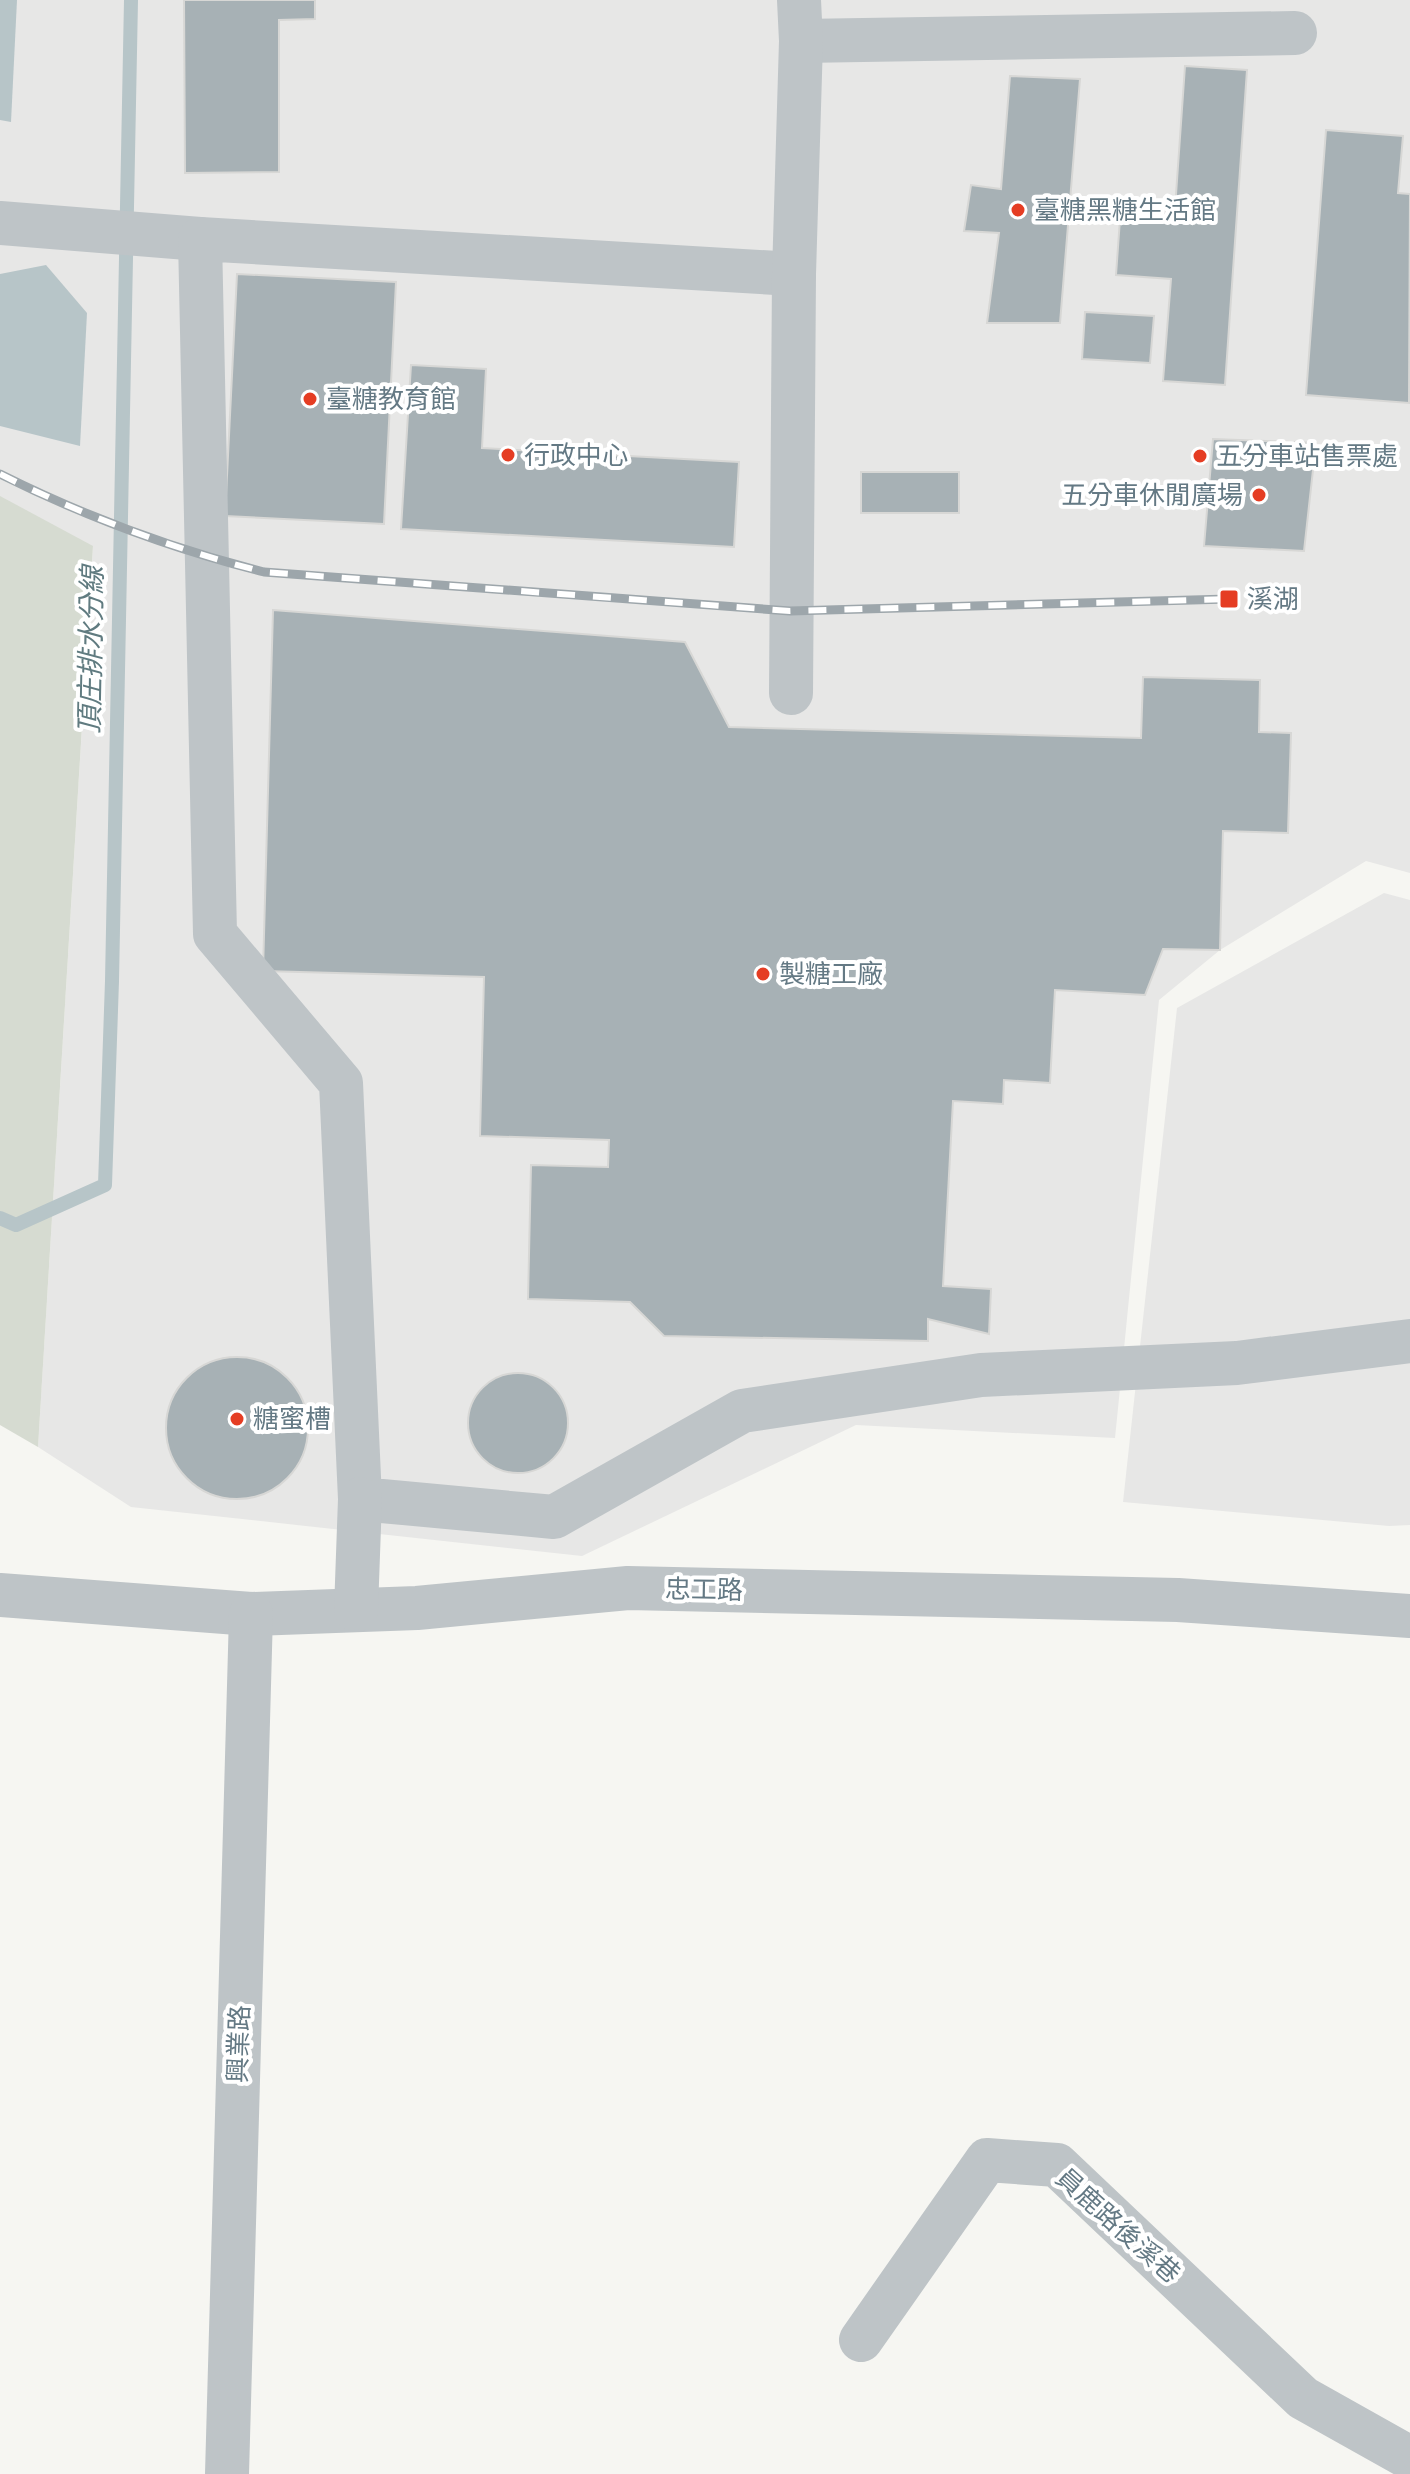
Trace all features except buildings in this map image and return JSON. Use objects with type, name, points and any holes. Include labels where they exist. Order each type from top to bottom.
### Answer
[{"type":"street","points":[[791,693],[794,274],[800,20],[1295,33]]},
{"type":"street","points":[[0,223],[200,239],[794,274]]},
{"type":"street","points":[[200,239],[215,934],[341,1083],[360,1499],[356,1610]]},
{"type":"street","points":[[360,1499],[554,1517],[742,1411],[981,1375],[1237,1363],[1410,1341]]},
{"type":"street","name":"忠工路","points":[[0,1595],[251,1614],[417,1608],[628,1588],[1178,1600],[1410,1616]]},
{"type":"street","name":"興業路","points":[[227,2474],[251,1614]]},
{"type":"street","name":"員鹿路後溪巷","points":[[861,2340],[987,2160],[1057,2165],[1303,2398],[1410,2458]]},
{"type":"shaded area","points":[[0,0],[1410,0],[1410,873],[1366,861],[1220,950],[1159,1000],[1115,1438],[856,1425],[582,1556],[131,1507],[38,1447],[93,547],[0,514]]},
{"type":"shaded area","points":[[0,0],[17,0],[11,122],[0,120]]},
{"type":"shaded area","points":[[46,265],[87,313],[80,446],[0,426],[0,274]]},
{"type":"shaded area","points":[[0,496],[93,546],[38,1447],[0,1425]]},
{"type":"shaded area","points":[[1384,893],[1410,900],[1410,1525],[1389,1526],[1123,1502],[1177,1008]]},
{"type":"waterway","name":"頂庄排水分線","points":[[0,1218],[16,1225],[105,1185],[112,981],[131,0]]},
{"type":"railway","points":[[0,474],[129,530],[264,572],[790,611],[1229,599]]},
{"type":"place","name":"臺糖黑糖生活館","points":[[1018,210]]},
{"type":"place","name":"臺糖教育館","points":[[310,399]]},
{"type":"place","name":"行政中心","points":[[508,455]]},
{"type":"place","name":"五分車站售票處","points":[[1200,456]]},
{"type":"place","name":"五分車休閒廣場","points":[[1259,495]]},
{"type":"place","name":"溪湖","points":[[1229,599]]},
{"type":"place","name":"製糖工廠","points":[[763,974]]},
{"type":"place","name":"糖蜜槽","points":[[237,1419]]}]
